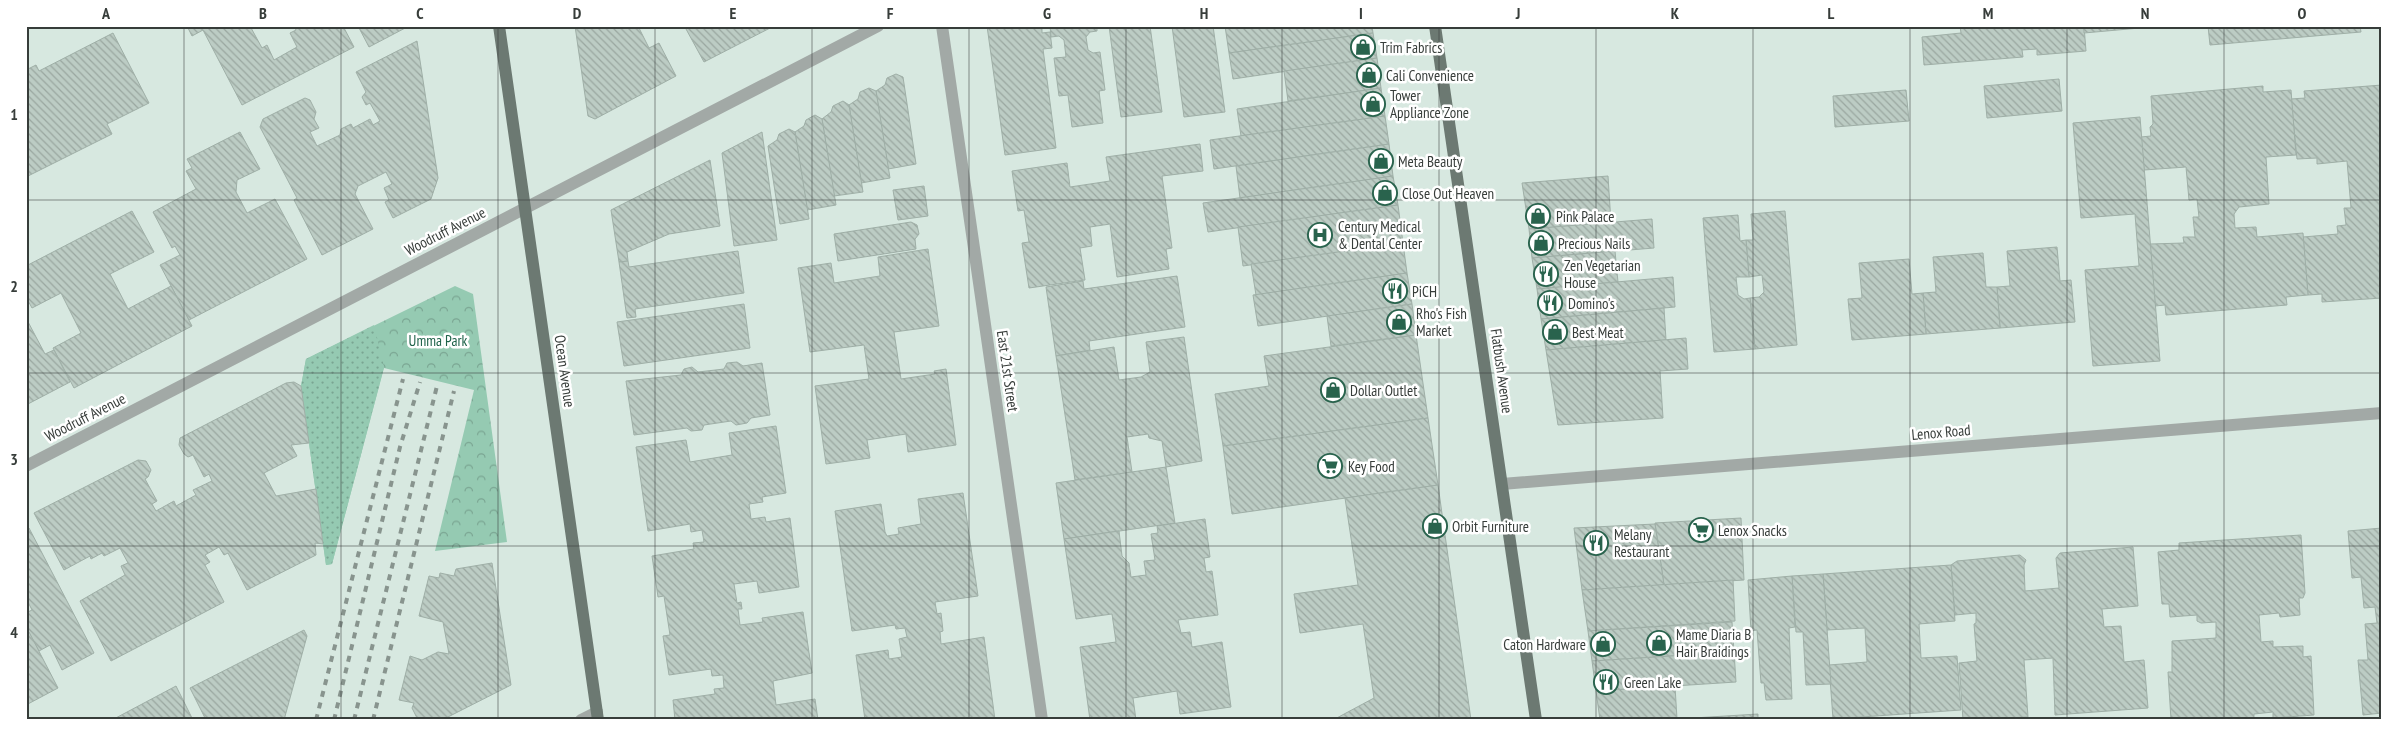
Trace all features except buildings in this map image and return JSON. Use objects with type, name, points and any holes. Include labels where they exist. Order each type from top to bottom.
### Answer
[{"type":"main road","name":"Ocean Avenue","points":[[499,26],[597,716]]},
{"type":"main road","name":"Flatbush Avenue","points":[[1435,26],[1536,720]]},
{"type":"street","name":"Woodruff Avenue","points":[[26,466],[878,26]]},
{"type":"street","name":"East 21st Street","points":[[942,26],[1042,720]]},
{"type":"street","name":"Lenox Road","points":[[1502,484],[2382,413]]},
{"type":"street","points":[[581,720],[597,716]]},
{"type":"green space","name":"Umma Park","points":[[455,286],[473,294],[507,542],[435,551],[474,390],[384,368],[332,564],[326,565],[301,386],[306,359]]},
{"type":"green space","name":"Umma Park","points":[[374,325],[384,367],[332,564],[326,565],[301,386],[306,359]]},
{"type":"railway","points":[[316,720],[403,379]]},
{"type":"railway","points":[[334,720],[400,447],[420,382]]},
{"type":"railway","points":[[354,720],[437,386]]},
{"type":"railway","points":[[373,720],[454,391]]},
{"type":"place","name":"Trim Fabrics","points":[[1363,47]]},
{"type":"place","name":"Cali Convenience","points":[[1369,75]]},
{"type":"place","name":"Tower Appliance Zone","points":[[1373,104]]},
{"type":"place","name":"Meta Beauty","points":[[1381,161]]},
{"type":"place","name":"Close Out Heaven","points":[[1385,193]]},
{"type":"place","name":"Pink Palace","points":[[1538,216]]},
{"type":"place","name":"Century Medical & Dental Center","points":[[1320,235]]},
{"type":"place","name":"Precious Nails","points":[[1541,243]]},
{"type":"place","name":"Zen Vegetarian House","points":[[1546,274]]},
{"type":"place","name":"PiCH","points":[[1395,291]]},
{"type":"place","name":"Domino's","points":[[1550,303]]},
{"type":"place","name":"Rho's Fish Market","points":[[1399,322]]},
{"type":"place","name":"Best Meat","points":[[1555,332]]},
{"type":"place","name":"Dollar Outlet","points":[[1333,390]]},
{"type":"place","name":"Key Food","points":[[1330,466]]},
{"type":"place","name":"Orbit Furniture","points":[[1435,526]]},
{"type":"place","name":"Lenox Snacks","points":[[1701,530]]},
{"type":"place","name":"Melany Restaurant","points":[[1596,543]]},
{"type":"place","name":"Mame Diaria B Hair Braidings","points":[[1659,643]]},
{"type":"place","name":"Caton Hardware","points":[[1603,644]]},
{"type":"place","name":"Green Lake","points":[[1606,682]]}]
